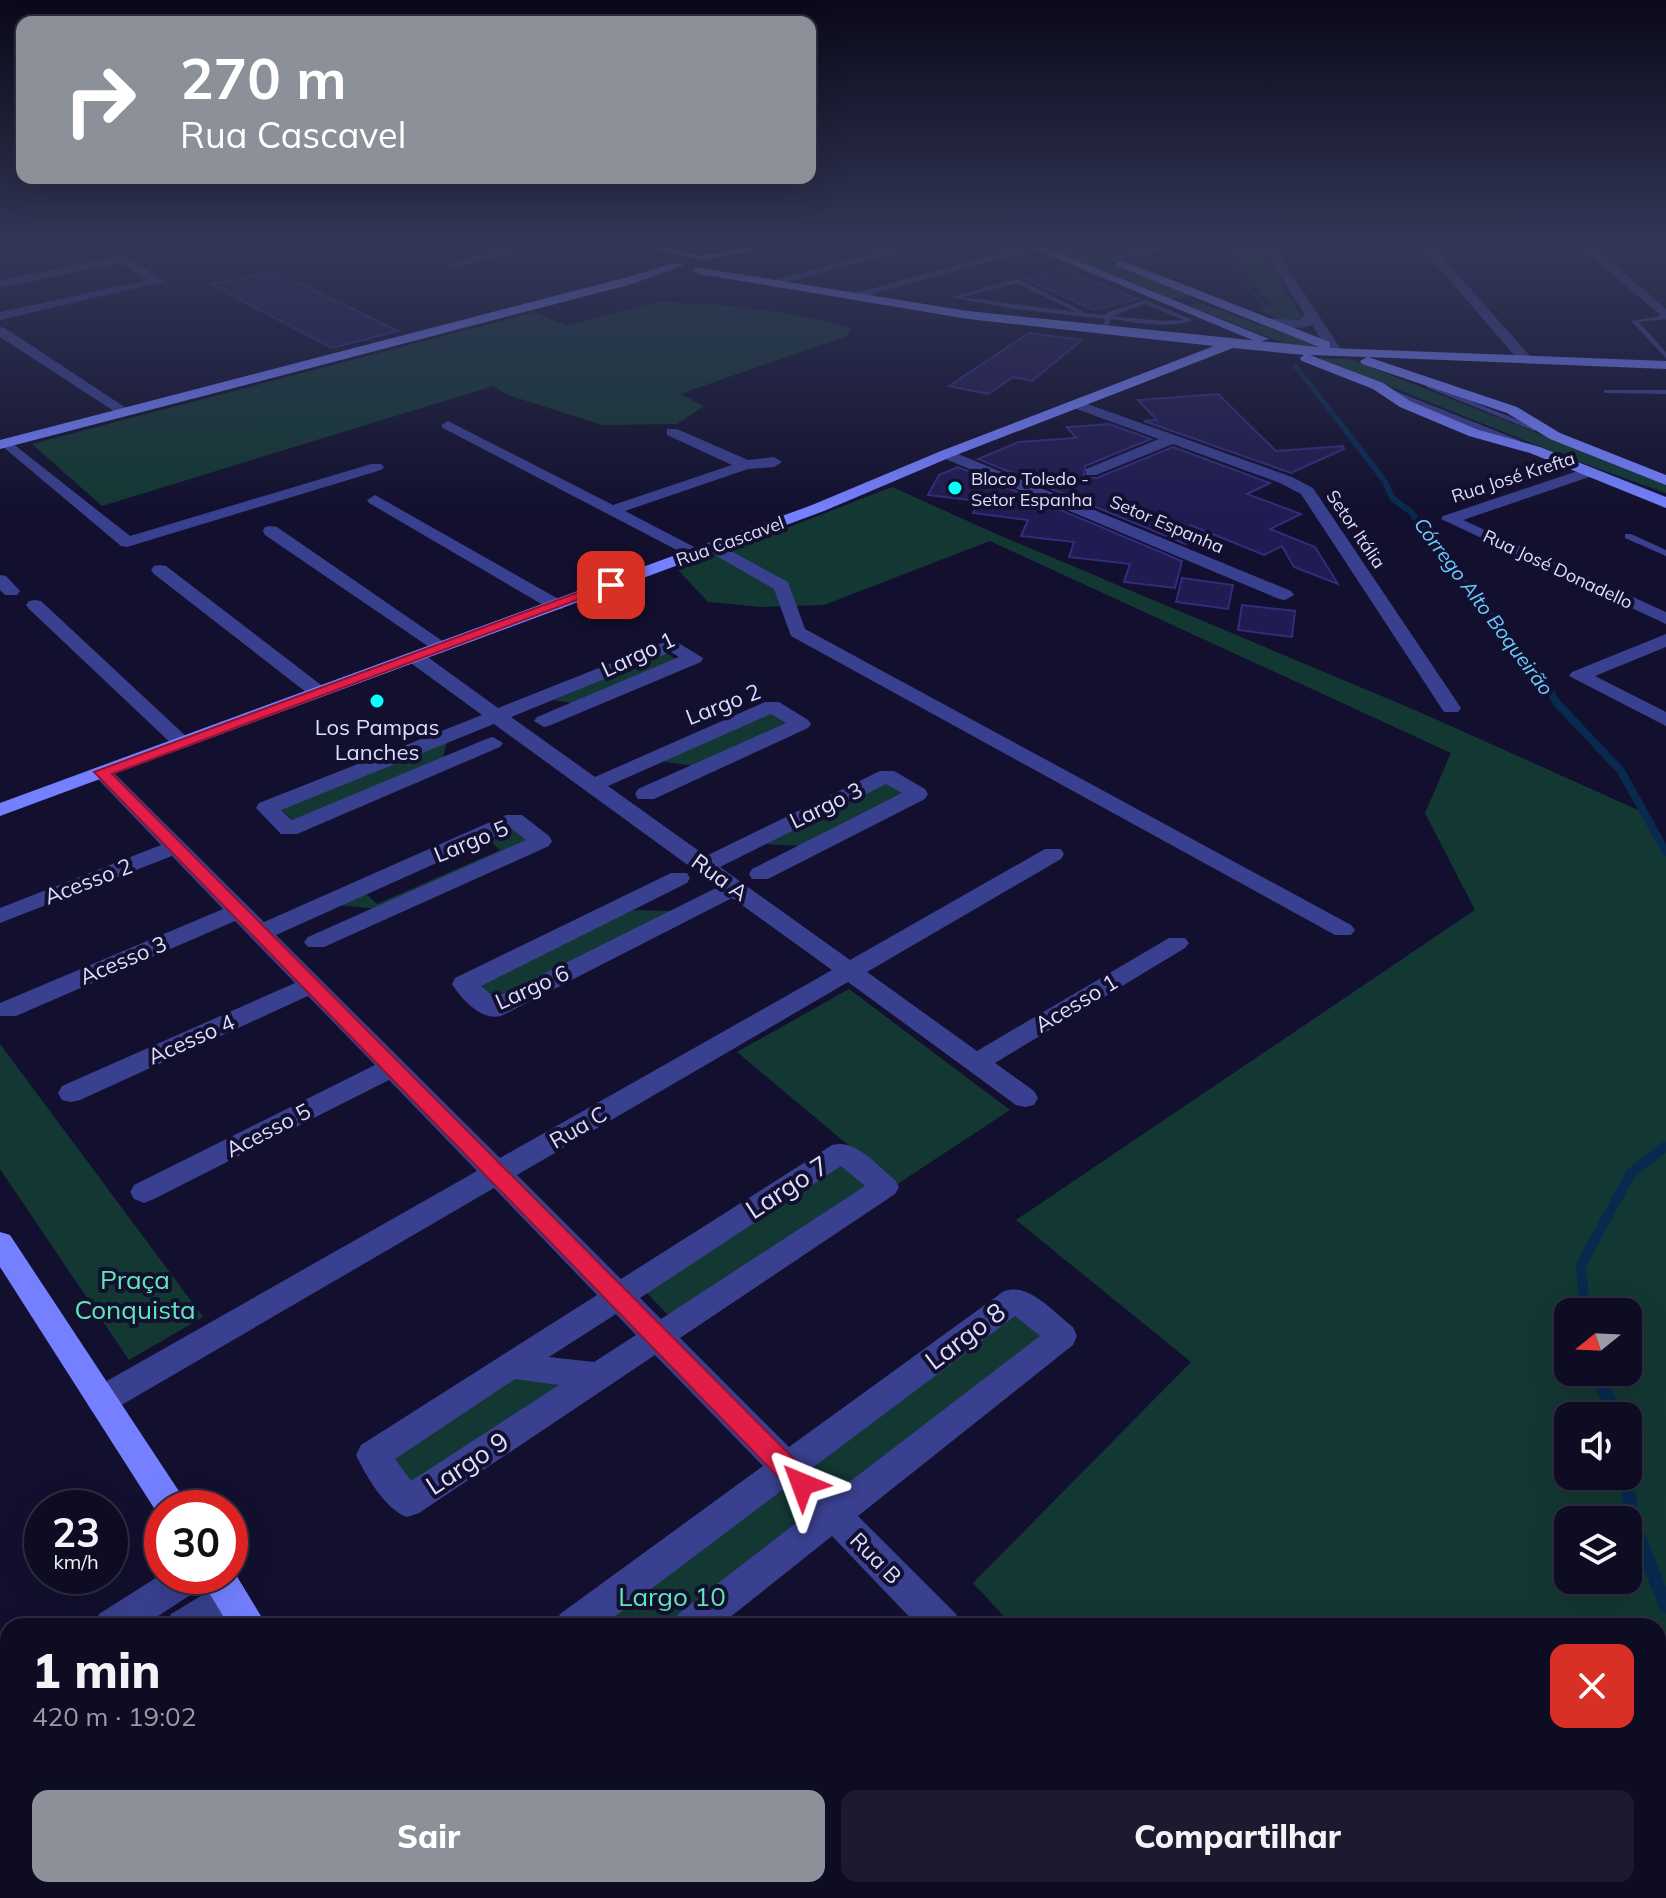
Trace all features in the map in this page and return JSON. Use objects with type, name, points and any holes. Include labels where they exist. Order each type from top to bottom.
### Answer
[{"type":"main road","points":[[4,444],[418,336]]},
{"type":"main road","points":[[1206,336],[1289,350],[1348,354],[1666,365]]},
{"type":"main road","points":[[1224,336],[1227,338]]},
{"type":"main road","points":[[1301,336],[1405,377],[1454,388],[1512,410],[1555,436],[1666,480]]},
{"type":"main road","name":"Rua Cascavel","points":[[0,810],[818,508],[1076,404],[1227,338]]},
{"type":"main road","points":[[1289,350],[1378,386],[1405,404],[1461,428],[1535,450],[1666,503]]},
{"type":"main road","points":[[1390,370],[1390,362],[1404,356]]},
{"type":"main road","points":[[0,1243],[161,1490]]},
{"type":"main road","points":[[228,1594],[244,1618]]},
{"type":"street","points":[[7,336],[125,412]]},
{"type":"street","points":[[1324,336],[1333,348]]},
{"type":"street","points":[[1505,336],[1526,360]]},
{"type":"street","name":"Setor Itália","points":[[1076,404],[1286,480],[1307,491],[1451,708]]},
{"type":"street","points":[[448,425],[694,554]]},
{"type":"street","points":[[672,432],[746,465]]},
{"type":"street","points":[[1091,472],[1173,439]]},
{"type":"street","points":[[4,444],[127,542],[376,467]]},
{"type":"street","name":"Setor Espanha","points":[[946,454],[1285,595]]},
{"type":"street","points":[[611,511],[746,465],[774,462]]},
{"type":"street","name":"Rua José Krefta","points":[[1449,519],[1590,472]]},
{"type":"street","points":[[375,500],[556,605]]},
{"type":"street","name":"Rua José Donadello","points":[[1449,519],[1666,619]]},
{"type":"street","points":[[271,531],[442,647]]},
{"type":"street","points":[[714,547],[782,586],[797,632],[1343,930]]},
{"type":"street","points":[[160,570],[318,692]]},
{"type":"street","points":[[35,605],[182,743]]},
{"type":"street","points":[[1666,640],[1579,676],[1666,720]]},
{"type":"street","name":"Largo 1","points":[[455,759],[289,829],[267,808],[672,645],[694,658],[544,721]]},
{"type":"street","name":"Rua A","points":[[415,657],[1025,1098]]},
{"type":"street","points":[[530,702],[577,708]]},
{"type":"street","name":"Largo 2","points":[[594,785],[772,706],[801,724],[646,794]]},
{"type":"street","points":[[455,759],[460,730]]},
{"type":"street","points":[[455,759],[493,743]]},
{"type":"street","points":[[640,765],[694,772]]},
{"type":"street","name":"Rua B","points":[[102,772],[935,1618]]},
{"type":"street","name":"Largo 3","points":[[704,866],[887,775],[917,794],[760,874]]},
{"type":"street","name":"Largo 5","points":[[260,933],[514,820],[541,841],[316,942]]},
{"type":"street","name":"Acesso 2","points":[[0,916],[176,847]]},
{"type":"street","points":[[742,847],[808,850]]},
{"type":"street","name":"Rua C","points":[[102,1400],[1053,854]]},
{"type":"street","name":"Largo 6","points":[[679,878],[464,984],[492,1010],[734,888]]},
{"type":"street","points":[[626,904],[700,905]]},
{"type":"street","points":[[317,908],[379,913]]},
{"type":"street","name":"Acesso 3","points":[[7,1010],[239,911]]},
{"type":"street","name":"Acesso 1","points":[[976,1063],[1177,943]]},
{"type":"street","name":"Acesso 4","points":[[71,1093],[311,985]]},
{"type":"street","name":"Acesso 5","points":[[144,1192],[393,1067]]},
{"type":"street","name":"Largo 7","points":[[619,1296],[842,1152],[885,1187],[658,1337]]},
{"type":"street","name":"Largo 9","points":[[619,1296],[373,1455],[407,1502],[658,1337]]},
{"type":"street","name":"Largo 8","points":[[787,1468],[1015,1299],[1062,1336],[833,1515]]},
{"type":"street","points":[[511,1366],[599,1376]]},
{"type":"street","points":[[584,1618],[787,1468]]},
{"type":"street","points":[[701,1618],[833,1515]]},
{"type":"street","points":[[124,1618],[161,1594]]},
{"type":"street","points":[[192,1618],[215,1594]]},
{"type":"lane","points":[[1647,336],[1666,356]]},
{"type":"lane","points":[[1606,391],[1666,392]]},
{"type":"lane","points":[[1628,536],[1666,553]]},
{"type":"green space","points":[[445,336],[847,336],[680,394],[704,406],[677,424],[602,425],[508,395],[493,386],[102,506],[32,444]]},
{"type":"green space","points":[[1265,336],[1290,336],[1321,347],[1286,344]]},
{"type":"green space","points":[[1319,358],[1350,359],[1666,484],[1666,493],[1571,459]]},
{"type":"green space","points":[[892,487],[1424,714],[1647,814],[1666,852],[1666,1618],[1006,1618],[973,1583],[1191,1362],[1016,1220],[1475,910],[1425,813],[1451,753],[990,541],[824,605],[762,607],[708,602],[678,570]]},
{"type":"green space","points":[[666,653],[676,659],[572,703],[553,700]]},
{"type":"green space","points":[[770,712],[787,723],[693,766],[660,761]]},
{"type":"green space","points":[[447,741],[443,759],[293,820],[280,808]]},
{"type":"green space","points":[[887,781],[907,794],[804,846],[763,844]]},
{"type":"green space","points":[[512,827],[529,841],[379,909],[336,905],[364,892],[377,904],[500,850],[487,838]]},
{"type":"green space","points":[[628,910],[673,911],[494,1001],[476,985]]},
{"type":"green space","points":[[849,989],[1010,1110],[896,1185],[737,1052]]},
{"type":"green space","name":"Praça Conquista","points":[[0,1044],[203,1317],[129,1360],[0,1169]]},
{"type":"green space","points":[[840,1164],[867,1186],[670,1317],[644,1290]]},
{"type":"green space","points":[[1012,1312],[1043,1338],[842,1494],[811,1463]]},
{"type":"green space","points":[[512,1377],[569,1384],[411,1487],[387,1456]]},
{"type":"green space","name":"Largo 10","points":[[782,1484],[813,1517],[682,1618],[602,1618]]},
{"type":"building","points":[[308,336],[380,336],[332,348]]},
{"type":"building","points":[[1025,336],[1082,340],[1032,381],[1013,377],[988,394],[949,386]]},
{"type":"building","points":[[1218,394],[1276,451],[1343,446],[1344,449],[1291,473],[1144,421],[1157,420],[1138,400]]},
{"type":"building","points":[[1109,424],[1151,439],[1085,466],[1084,477],[1097,478],[1173,447],[1270,483],[1247,494],[1301,514],[1270,529],[1315,547],[1338,584],[1294,567],[1282,546],[1264,555],[1190,525],[1186,544],[978,459],[1019,442],[1076,438],[1067,427]]},
{"type":"building","points":[[958,467],[1182,561],[1175,588],[1124,582],[1130,564],[1069,557],[1074,542],[1021,536],[1028,520],[973,513],[979,501],[928,495],[939,475]]},
{"type":"building","points":[[1182,578],[1233,585],[1228,609],[1176,602]]},
{"type":"building","points":[[1242,605],[1295,611],[1292,637],[1238,630]]},
{"type":"waterway","name":"Córrego Alto Boqueirão","points":[[1295,366],[1348,433]]},
{"type":"waterway","name":"Córrego Alto Boqueirão","points":[[1346,431],[1384,480],[1393,499],[1411,512],[1454,572],[1477,594],[1539,673]]},
{"type":"waterway","name":"Córrego Alto Boqueirão","points":[[1538,671],[1557,703],[1621,771],[1666,852]]},
{"type":"waterway","name":"Córrego Alto Boqueirão","points":[[1584,1298],[1581,1265],[1631,1173],[1666,1146]]},
{"type":"waterway","name":"Córrego Alto Boqueirão","points":[[1603,1386],[1609,1402]]},
{"type":"waterway","name":"Córrego Alto Boqueirão","points":[[1628,1490],[1633,1522],[1666,1606]]},
{"type":"place","name":"Bloco Toledo - Setor Espanha","points":[[955,488]]},
{"type":"place","name":"Los Pampas Lanches","points":[[377,701]]},
{"type":"route","points":[[611,585],[102,772],[802,1484]]}]
